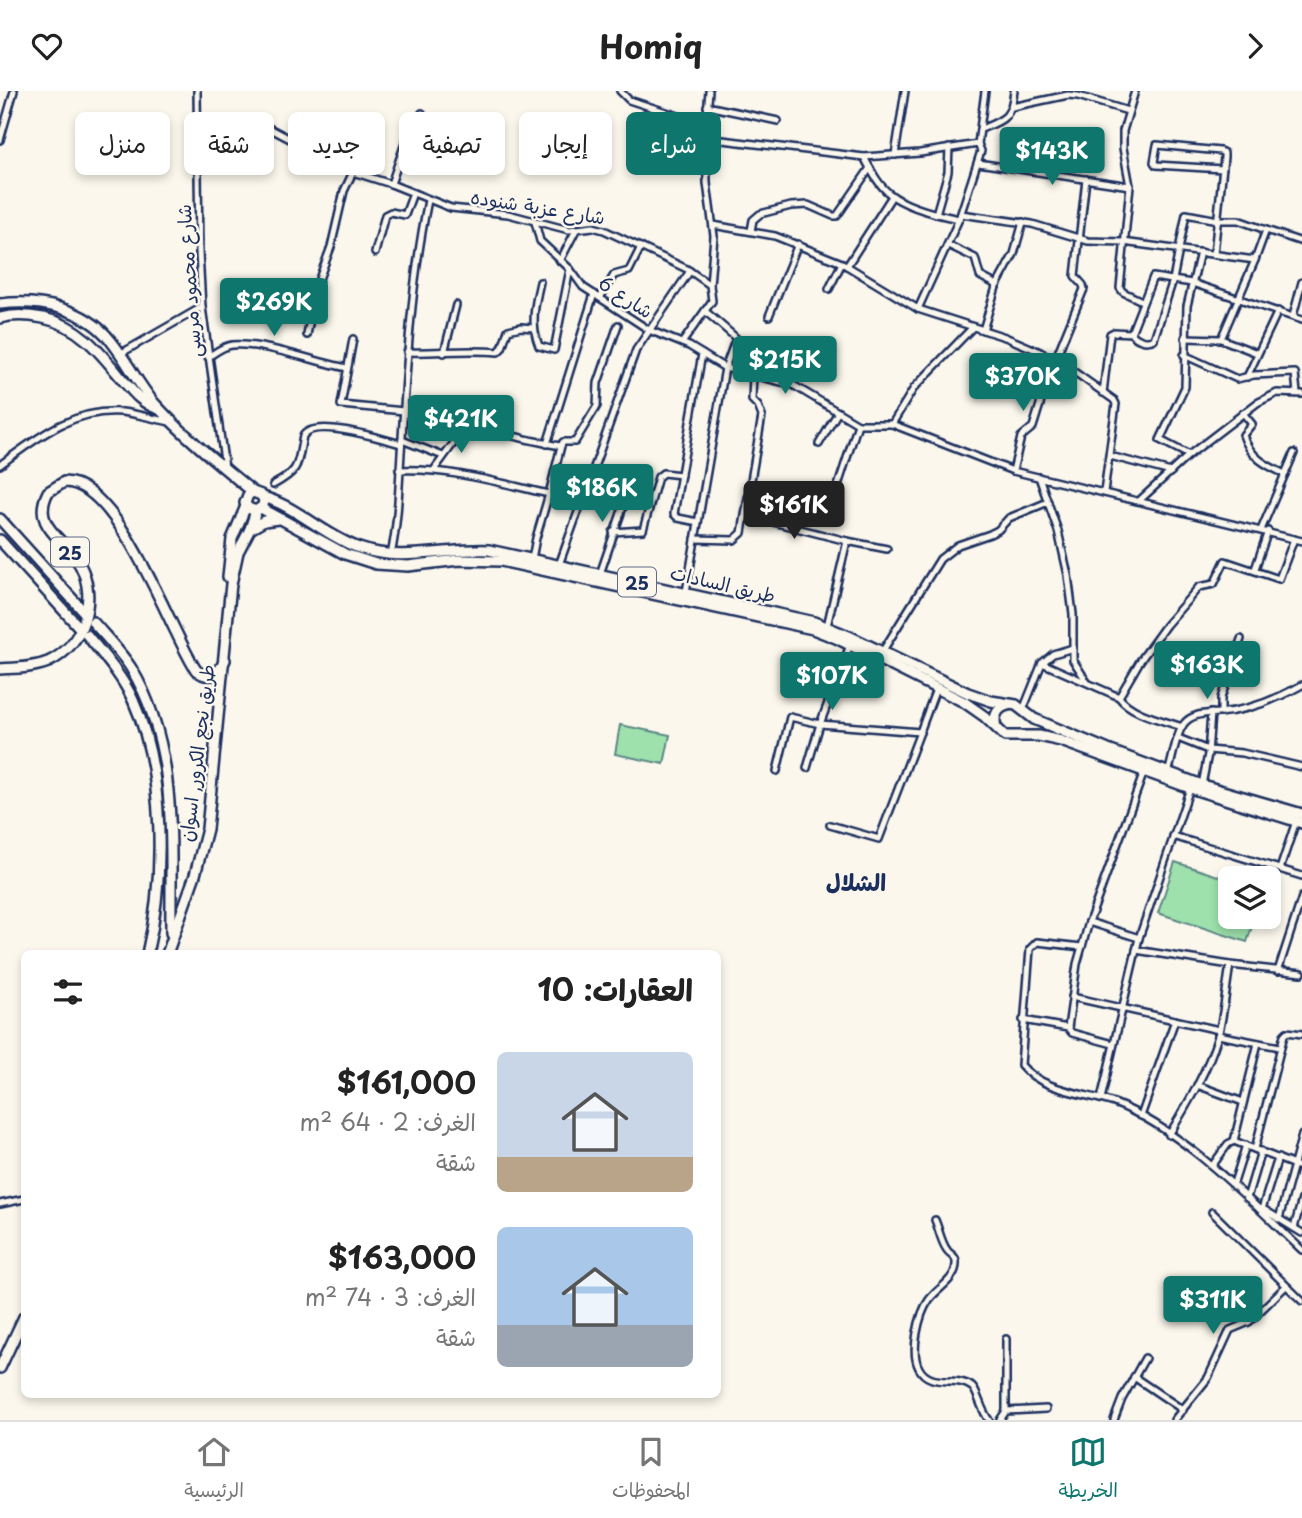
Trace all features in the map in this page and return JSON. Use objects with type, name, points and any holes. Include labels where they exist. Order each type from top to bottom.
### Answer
[{"type":"main road","points":[[0,304],[37,303],[77,314],[100,329],[173,422],[225,469],[263,497],[264,503],[258,510],[246,506],[246,497],[253,492]]},
{"type":"main road","points":[[0,318],[18,315],[38,317],[74,330],[96,348],[139,398],[161,409]]},
{"type":"main road","name":"25","points":[[0,669],[50,661],[72,643],[85,618],[88,597],[85,576],[79,563],[50,531],[43,510],[48,492],[64,482],[83,485],[113,516],[129,539],[196,670],[204,675],[214,675],[225,660]]},
{"type":"main road","name":"طريق السادات","points":[[263,497],[348,544],[390,556],[469,549],[499,551],[827,626],[968,693],[1008,705]]},
{"type":"main road","name":"طريق نجع الكرور, اسوان","points":[[230,592],[230,548],[246,506]]},
{"type":"main road","name":"طريق السادات","points":[[258,510],[345,554],[376,564],[408,566],[459,560],[501,561],[824,633],[971,706],[996,727]]},
{"type":"main road","name":"طريق نجع الكرور, اسوان","points":[[168,950],[195,875],[207,829],[230,592],[238,552],[258,510]]},
{"type":"main road","points":[[0,519],[84,612]]},
{"type":"main road","points":[[250,529],[264,521],[280,520]]},
{"type":"main road","points":[[2,543],[78,625]]},
{"type":"main road","points":[[93,622],[130,667],[143,692],[164,763],[170,811],[171,941]]},
{"type":"main road","points":[[88,635],[120,675],[134,702],[152,769],[158,813],[159,853],[158,888],[148,949]]},
{"type":"main road","points":[[1016,705],[1044,724],[1168,773],[1300,819],[1190,788],[1061,741],[1005,736],[996,727],[996,715],[1000,708],[1016,705]]},
{"type":"main road","points":[[1017,735],[1026,726],[1024,712]]},
{"type":"main road","points":[[0,1368],[21,1323]]},
{"type":"main road","points":[[0,1379],[21,1338]]},
{"type":"street","points":[[0,139],[14,91]]},
{"type":"street","name":"شارع محمود مرسى","points":[[197,91],[198,112]]},
{"type":"street","points":[[620,91],[625,98],[667,112]]},
{"type":"street","points":[[707,112],[709,91]]},
{"type":"street","points":[[895,155],[905,91]]},
{"type":"street","points":[[918,309],[960,217],[978,163],[985,91]]},
{"type":"street","points":[[981,128],[1007,116],[1012,107],[1014,91]]},
{"type":"street","points":[[1135,91],[1128,111],[1123,148],[1130,186],[1120,288],[1142,301]]},
{"type":"street","points":[[1012,107],[1068,95],[1128,111]]},
{"type":"street","points":[[708,106],[778,121]]},
{"type":"street","points":[[721,140],[864,157],[978,144]]},
{"type":"street","points":[[1214,254],[1218,220],[1223,169],[1224,153],[1157,145],[1154,162],[1156,165],[1223,169]]},
{"type":"street","points":[[936,214],[948,172],[949,148]]},
{"type":"street","points":[[864,157],[892,196],[936,214],[1023,222],[1080,240],[1123,241],[1255,260]]},
{"type":"street","points":[[391,184],[399,161]]},
{"type":"street","points":[[978,163],[1130,186]]},
{"type":"street","points":[[751,231],[754,220],[760,214],[800,204],[836,216],[870,168]]},
{"type":"street","name":"شارع محمود مرسى","points":[[198,175],[202,307],[225,469]]},
{"type":"street","points":[[307,335],[316,287],[331,247],[344,191],[352,175]]},
{"type":"street","name":"شارع عزبة شنوده","points":[[362,175],[456,209],[502,213],[576,230],[598,228],[691,271],[710,285]]},
{"type":"street","points":[[682,343],[712,301],[710,285],[713,225],[707,175]]},
{"type":"street","points":[[1013,471],[1021,437],[1033,427],[1084,289],[1075,276],[1086,179]]},
{"type":"street","points":[[375,253],[385,215],[391,212],[405,215],[412,193]]},
{"type":"street","points":[[830,289],[892,196]]},
{"type":"street","points":[[390,556],[394,536],[407,352],[417,256],[428,200]]},
{"type":"street","points":[[1103,393],[1110,334],[1114,331],[1131,333],[1148,341],[1154,339],[1173,280],[1186,214],[1218,220],[1238,220],[1302,242]]},
{"type":"street","name":"شارع 6","points":[[535,222],[538,239],[570,269],[580,283],[649,330],[682,343],[725,368],[793,385],[858,424]]},
{"type":"street","points":[[983,330],[997,285],[1014,254],[1023,222]]},
{"type":"street","points":[[713,225],[751,231],[798,244],[845,264],[918,309],[1005,337],[1057,361],[1116,404],[1104,492]]},
{"type":"street","points":[[561,261],[576,230]]},
{"type":"street","points":[[1221,339],[1266,230]]},
{"type":"street","points":[[769,316],[798,244]]},
{"type":"street","points":[[948,245],[975,258],[980,276],[997,285]]},
{"type":"street","points":[[547,444],[597,296],[614,275],[629,271],[641,247]]},
{"type":"street","points":[[1189,455],[1160,440],[1185,387],[1187,306],[1199,252]]},
{"type":"street","points":[[540,282],[534,310],[534,328],[540,346],[556,349],[570,269]]},
{"type":"street","points":[[559,565],[636,350],[691,271]]},
{"type":"street","points":[[1131,333],[1151,278],[1192,283],[1302,320]]},
{"type":"street","points":[[1293,316],[1302,282]]},
{"type":"street","points":[[444,353],[456,305]]},
{"type":"street","points":[[120,354],[202,307]]},
{"type":"street","points":[[686,592],[725,368],[736,336],[705,310]]},
{"type":"street","points":[[1247,377],[1278,311]]},
{"type":"street","points":[[532,559],[561,446],[563,442],[577,441],[597,406],[598,383],[618,325]]},
{"type":"street","points":[[892,424],[914,389],[973,327]]},
{"type":"street","points":[[407,352],[498,352],[508,330],[534,328]]},
{"type":"street","points":[[1185,338],[1221,339],[1258,353]]},
{"type":"street","points":[[353,339],[341,405],[404,411]]},
{"type":"street","points":[[208,357],[221,348],[236,345],[347,368]]},
{"type":"street","points":[[698,523],[678,519],[674,514],[702,354]]},
{"type":"street","points":[[1140,500],[1189,455],[1268,396],[1277,393],[1300,393],[1295,373],[1254,375],[1242,380],[1230,378],[1184,355]]},
{"type":"street","points":[[695,539],[737,539],[742,533],[762,416],[752,400],[753,374]]},
{"type":"street","points":[[434,470],[453,444],[464,411],[468,407],[496,413],[490,429]]},
{"type":"street","points":[[0,465],[47,431],[84,415],[124,412],[173,422]]},
{"type":"street","points":[[819,444],[838,412]]},
{"type":"street","points":[[1243,413],[1252,424],[1243,435],[1253,455],[1285,474]]},
{"type":"street","points":[[834,498],[858,424],[892,424],[1013,471],[1302,541]]},
{"type":"street","points":[[459,426],[490,429],[561,446]]},
{"type":"street","points":[[273,485],[294,473],[303,436],[305,431],[310,429],[341,430],[402,442],[443,456]]},
{"type":"street","points":[[1255,569],[1264,530],[1294,453]]},
{"type":"street","points":[[1110,456],[1171,472]]},
{"type":"street","points":[[399,470],[434,470],[549,494]]},
{"type":"street","points":[[613,532],[643,530],[659,475],[681,475]]},
{"type":"street","points":[[1039,477],[1059,531],[1071,595],[1073,660],[1087,681]]},
{"type":"street","points":[[600,574],[632,481]]},
{"type":"street","points":[[882,652],[940,559],[958,545],[998,530],[1009,518],[1048,502]]},
{"type":"street","points":[[746,515],[887,549]]},
{"type":"street","points":[[1119,697],[1166,625],[1199,587],[1214,585],[1225,561],[1279,579],[1294,538]]},
{"type":"street","points":[[827,626],[847,541]]},
{"type":"street","points":[[1221,713],[1221,698],[1241,639]]},
{"type":"street","points":[[807,768],[820,724],[850,645]]},
{"type":"street","points":[[1024,712],[1042,663],[1053,654],[1073,648]]},
{"type":"street","points":[[1042,663],[1119,697],[1123,704],[1182,727]]},
{"type":"street","points":[[1168,773],[1182,727],[1195,716],[1221,713],[1275,700],[1302,685]]},
{"type":"street","points":[[830,825],[879,839],[936,689]]},
{"type":"street","points":[[1202,785],[1211,713]]},
{"type":"street","points":[[778,771],[790,717],[820,724],[920,732]]},
{"type":"street","points":[[1178,738],[1208,750],[1242,753],[1302,767]]},
{"type":"street","points":[[1068,1028],[1072,997],[1089,922],[1144,772]]},
{"type":"street","points":[[1101,1099],[1139,938],[1190,788]]},
{"type":"street","points":[[1281,866],[1300,819]]},
{"type":"street","points":[[1173,836],[1270,866]]},
{"type":"street","points":[[1281,869],[1302,876]]},
{"type":"street","points":[[1278,971],[1302,897]]},
{"type":"street","points":[[1089,922],[1139,938]]},
{"type":"street","points":[[1082,947],[1046,941],[1032,945],[1030,949],[1020,1060],[1025,1069],[1053,1086],[1101,1099],[1141,1116],[1212,1166],[1302,1249]]},
{"type":"street","points":[[1136,950],[1302,973]]},
{"type":"street","points":[[1169,1135],[1197,1085],[1219,1032],[1230,965]]},
{"type":"street","points":[[1072,997],[1175,1020],[1280,1048]]},
{"type":"street","points":[[1024,1020],[1068,1028],[1072,1033],[1113,1044]]},
{"type":"street","points":[[1141,1116],[1175,1020]]},
{"type":"street","points":[[1249,1201],[1280,1048],[1285,1033],[1302,1034]]},
{"type":"street","points":[[1234,1141],[1258,1043]]},
{"type":"street","points":[[1197,1085],[1243,1102]]},
{"type":"street","points":[[1279,1219],[1302,1135]]},
{"type":"street","points":[[1212,1166],[1228,1144],[1234,1141],[1302,1168]]},
{"type":"street","points":[[1233,1186],[1246,1145]]},
{"type":"street","points":[[1262,1209],[1278,1158]]},
{"type":"street","points":[[1294,1228],[1302,1199]]},
{"type":"street","points":[[0,1204],[21,1200]]},
{"type":"street","points":[[1249,1201],[1302,1233]]},
{"type":"street","points":[[1212,1212],[1302,1301]]},
{"type":"street","points":[[935,1220],[946,1250],[956,1261],[949,1280],[926,1304],[916,1343],[916,1361],[919,1369],[929,1378],[971,1386],[989,1420]]},
{"type":"street","points":[[1174,1420],[1208,1378],[1230,1330],[1249,1322],[1286,1286]]},
{"type":"street","points":[[1000,1420],[1006,1411],[1006,1339]]},
{"type":"street","points":[[1114,1420],[1145,1358]]},
{"type":"street","points":[[1134,1377],[1183,1410]]},
{"type":"street","points":[[1006,1411],[1046,1409]]},
{"type":"green space","points":[[620,725],[670,735],[664,764],[615,754]]},
{"type":"green space","points":[[1175,862],[1218,876],[1218,929],[1251,929],[1247,942],[1158,913]]},
{"type":"district","name":"الشلال","points":[[856,881]]}]
